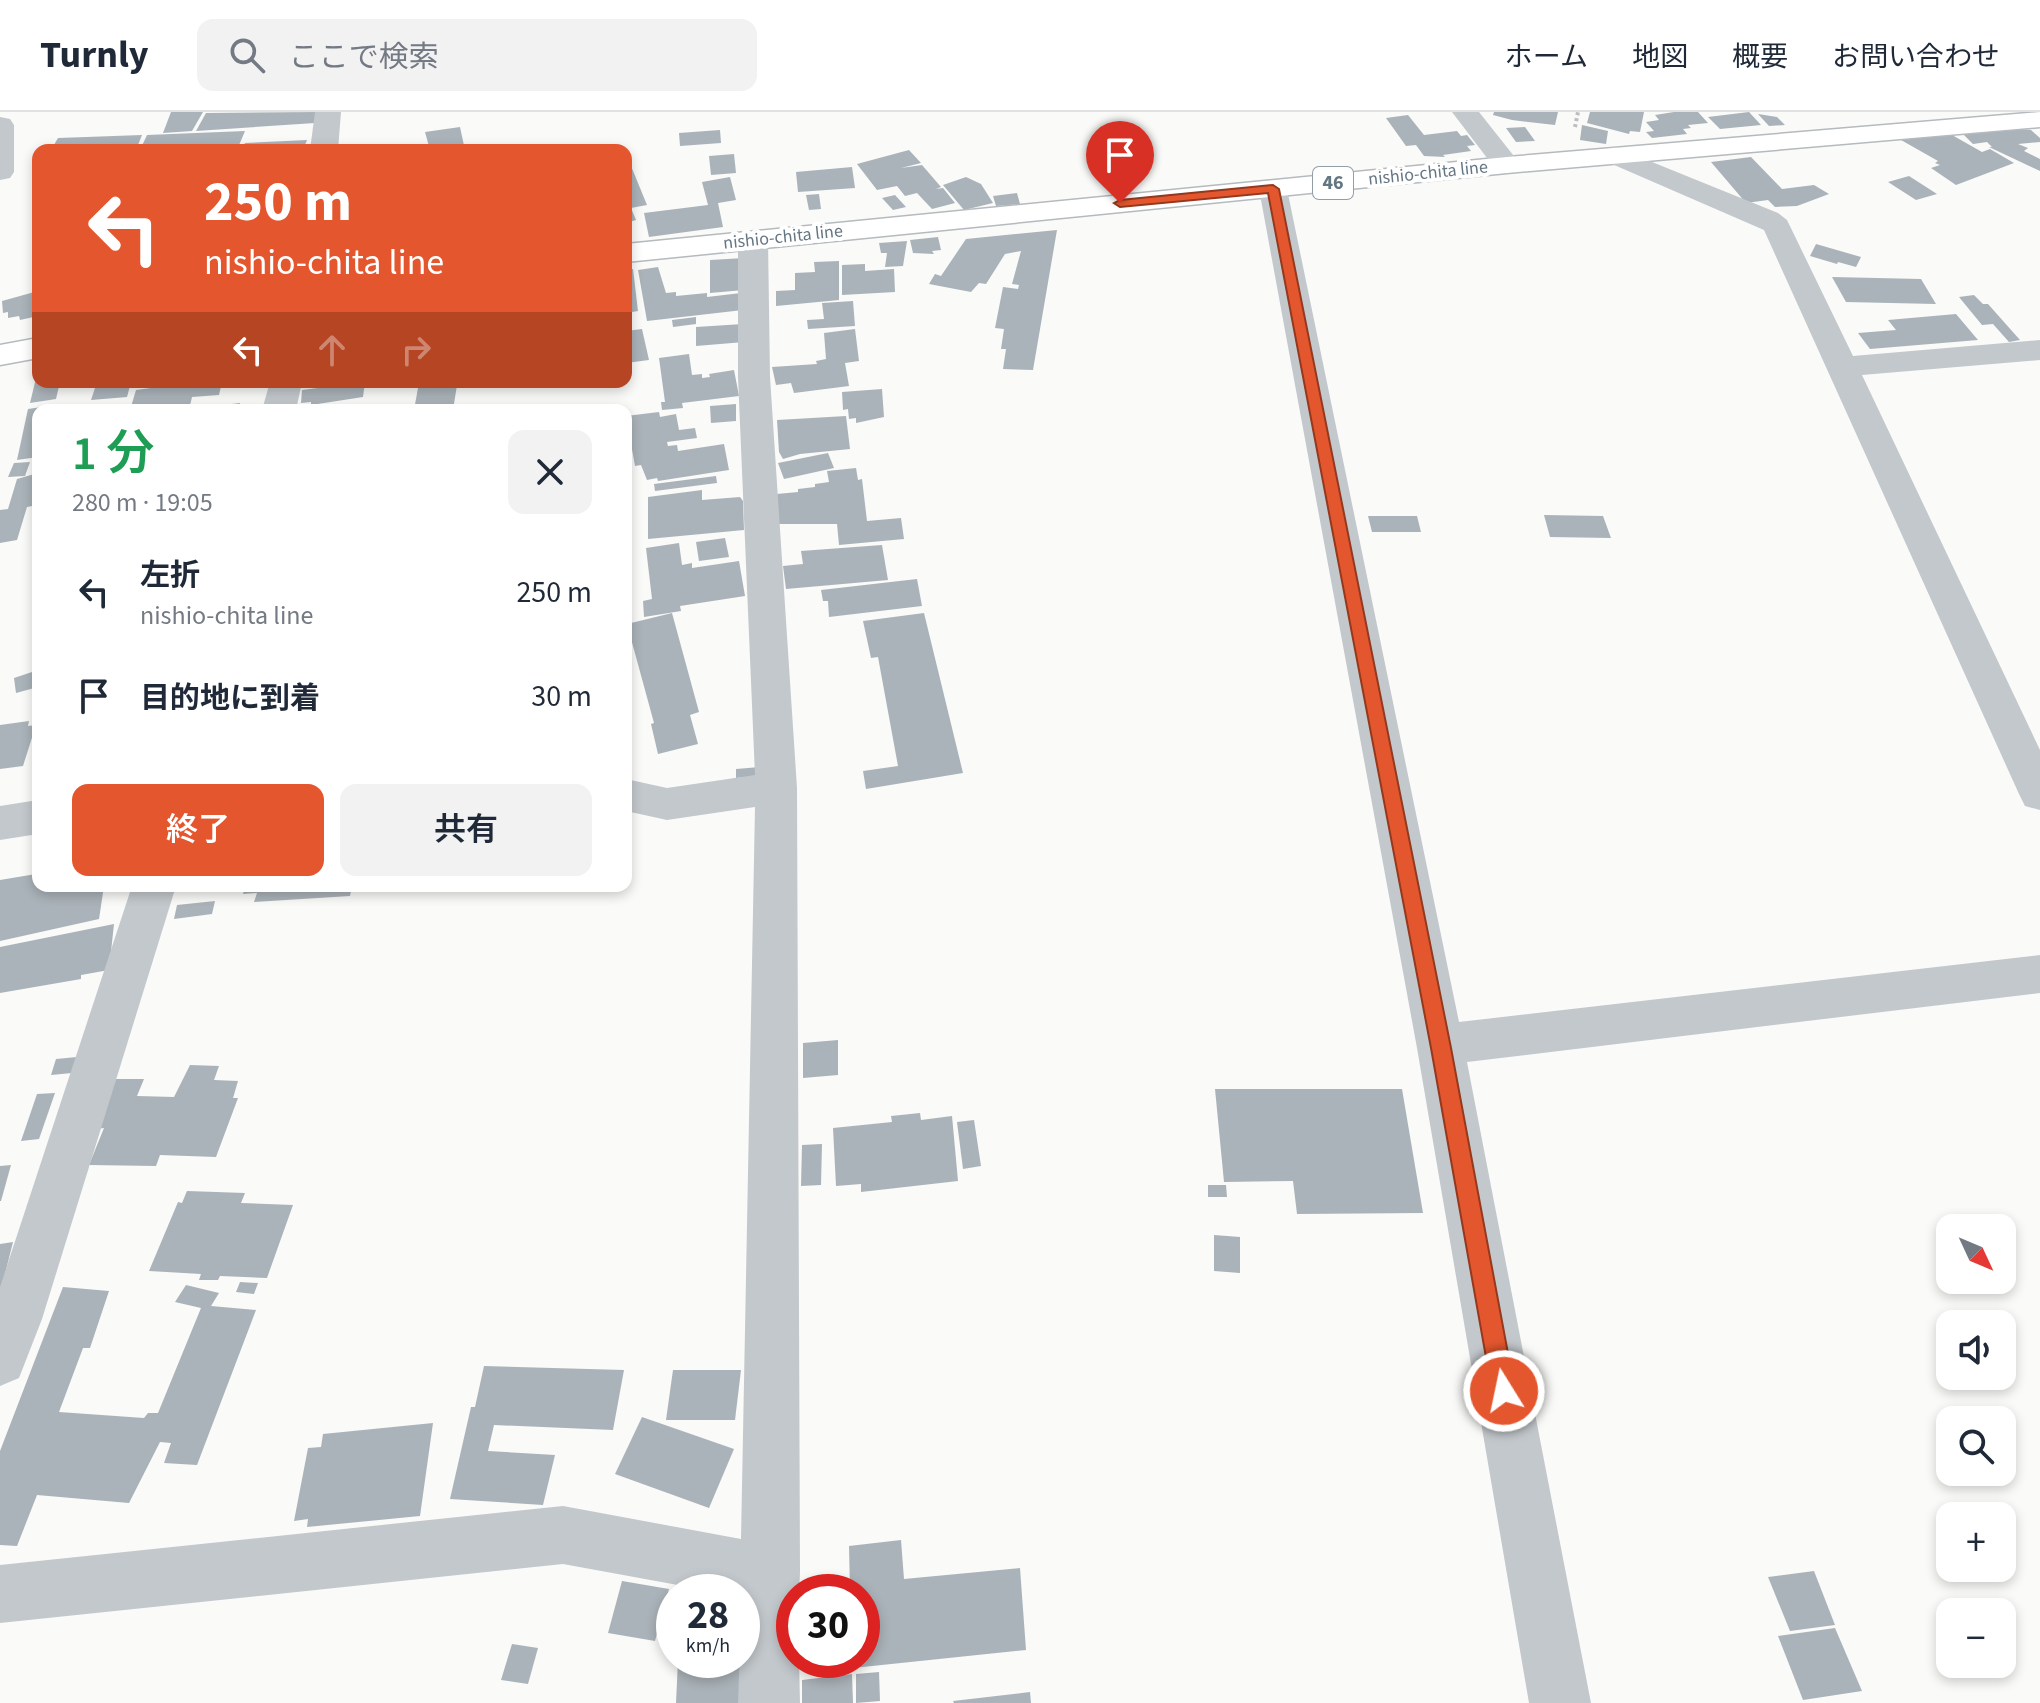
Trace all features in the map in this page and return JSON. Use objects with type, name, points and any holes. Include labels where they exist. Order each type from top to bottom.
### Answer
[{"type":"main road","name":"nishio-chita line","points":[[632,252],[1507,165],[2040,119]]},
{"type":"main road","points":[[0,355],[32,349]]},
{"type":"street","points":[[325,144],[328,112]]},
{"type":"street","points":[[1465,112],[1507,165]]},
{"type":"street","points":[[0,125],[0,172]]},
{"type":"street","points":[[1615,155],[1777,226],[2040,794]]},
{"type":"street","points":[[1273,189],[1441,1048],[1560,1703]]},
{"type":"street","points":[[753,239],[757,437],[776,788],[769,1703]]},
{"type":"street","points":[[1842,367],[2040,350]]},
{"type":"street","points":[[632,796],[667,804],[776,788]]},
{"type":"street","points":[[0,823],[32,818]]},
{"type":"street","points":[[0,1359],[16,1319],[152,892]]},
{"type":"street","points":[[1441,1048],[1474,1039],[2040,974]]},
{"type":"street","points":[[0,1594],[563,1535],[771,1573]]},
{"type":"building","points":[[171,112],[203,112],[192,131],[163,133]]},
{"type":"building","points":[[318,112],[315,123],[196,131],[206,113]]},
{"type":"building","points":[[1494,112],[1558,112],[1555,125],[1512,120],[1493,115]]},
{"type":"building","points":[[1590,112],[1644,112],[1640,132],[1630,131],[1629,134],[1587,123]]},
{"type":"building","points":[[1698,112],[1708,123],[1688,125],[1691,128],[1683,129],[1687,134],[1652,138],[1646,132],[1654,131],[1646,122],[1659,120],[1655,115]]},
{"type":"building","points":[[1749,112],[1761,125],[1720,129],[1708,117]]},
{"type":"building","points":[[1758,114],[1777,117],[1785,125],[1769,126]]},
{"type":"building","points":[[1408,115],[1424,135],[1457,131],[1461,136],[1467,135],[1475,145],[1467,146],[1471,151],[1443,155],[1445,157],[1424,156],[1416,145],[1406,146],[1386,118]]},
{"type":"building","points":[[1582,125],[1608,131],[1606,144],[1580,140]]},
{"type":"building","points":[[460,127],[464,144],[428,144],[425,132]]},
{"type":"building","points":[[1525,127],[1535,141],[1516,142],[1506,128]]},
{"type":"building","points":[[720,130],[721,143],[680,146],[679,133]]},
{"type":"building","points":[[2031,130],[2040,138],[2040,142],[2018,144],[2028,148],[2024,151],[2040,159],[2040,171],[1989,147],[1992,147],[1987,142],[1973,144],[1963,134]]},
{"type":"building","points":[[245,131],[240,144],[143,144],[147,135]]},
{"type":"building","points":[[142,135],[138,144],[54,144],[58,138]]},
{"type":"building","points":[[1952,135],[1982,152],[1990,149],[2014,163],[1956,185],[1931,168],[1940,165],[1935,163],[1938,161],[1901,140]]},
{"type":"building","points":[[307,140],[305,144],[245,143]]},
{"type":"building","points":[[909,150],[921,163],[901,168],[922,165],[941,187],[936,189],[943,188],[955,203],[932,209],[917,193],[905,196],[897,186],[877,190],[857,164]]},
{"type":"building","points":[[734,154],[736,173],[711,175],[709,156]]},
{"type":"building","points":[[1751,157],[1782,189],[1814,185],[1829,194],[1797,206],[1775,207],[1768,200],[1746,203],[1711,162]]},
{"type":"building","points":[[852,167],[855,188],[798,192],[796,172]]},
{"type":"building","points":[[632,168],[647,205],[632,208]]},
{"type":"building","points":[[1909,176],[1937,194],[1916,200],[1888,182]]},
{"type":"building","points":[[730,177],[736,200],[718,203],[723,227],[649,237],[644,213],[708,205],[702,182]]},
{"type":"building","points":[[966,177],[981,184],[993,203],[964,210],[943,185]]},
{"type":"building","points":[[1017,193],[1020,204],[996,206],[993,196]]},
{"type":"building","points":[[819,194],[821,209],[809,210],[806,195]]},
{"type":"building","points":[[895,195],[906,207],[893,210],[882,198]]},
{"type":"building","points":[[1057,230],[1033,370],[1003,369],[1006,349],[1001,349],[1004,329],[995,328],[1003,287],[1018,289],[1019,285],[1012,284],[1021,251],[1005,254],[986,284],[979,283],[971,292],[929,284],[935,274],[941,276],[966,239]]},
{"type":"building","points":[[938,237],[941,250],[932,251],[934,254],[913,253],[910,240]]},
{"type":"building","points":[[907,241],[903,266],[885,267],[887,253],[881,253],[879,243]]},
{"type":"building","points":[[1816,244],[1861,257],[1856,267],[1810,256]]},
{"type":"building","points":[[744,258],[744,290],[710,293],[710,260]]},
{"type":"building","points":[[839,261],[839,300],[776,306],[776,291],[795,290],[795,273],[815,272],[814,262]]},
{"type":"building","points":[[865,264],[865,271],[894,269],[895,292],[842,295],[842,265]]},
{"type":"building","points":[[658,267],[666,293],[676,292],[676,296],[707,293],[707,297],[741,293],[743,310],[647,321],[638,270]]},
{"type":"building","points":[[632,269],[638,311],[632,312]]},
{"type":"building","points":[[1832,277],[1921,279],[1936,304],[1846,302]]},
{"type":"building","points":[[32,293],[32,317],[8,318],[8,312],[3,313],[2,301]]},
{"type":"building","points":[[1974,295],[1983,304],[1988,304],[2020,340],[2009,342],[1993,324],[1982,325],[1959,297]]},
{"type":"building","points":[[853,301],[855,326],[808,329],[807,320],[824,319],[822,303]]},
{"type":"building","points":[[1956,314],[1978,340],[1870,349],[1858,333],[1896,330],[1888,320]]},
{"type":"building","points":[[696,317],[696,324],[673,327],[672,320]]},
{"type":"building","points":[[743,324],[744,342],[696,346],[696,327]]},
{"type":"building","points":[[642,329],[649,360],[632,362],[632,330]]},
{"type":"building","points":[[855,329],[859,361],[845,363],[849,386],[794,393],[791,383],[776,385],[772,367],[817,364],[816,361],[826,359],[824,333]]},
{"type":"building","points":[[689,354],[692,375],[702,374],[702,378],[734,370],[739,396],[682,403],[683,408],[662,410],[661,402],[665,402],[659,358]]},
{"type":"building","points":[[34,388],[59,388],[56,399],[30,403]]},
{"type":"building","points":[[95,388],[129,388],[127,397],[91,400]]},
{"type":"building","points":[[221,388],[219,395],[192,397],[190,404],[132,404],[136,390]]},
{"type":"building","points":[[364,388],[363,397],[318,404],[301,403],[302,390]]},
{"type":"building","points":[[418,388],[457,388],[454,404],[415,404]]},
{"type":"building","points":[[882,389],[884,417],[856,423],[856,418],[849,419],[848,409],[843,410],[842,392]]},
{"type":"building","points":[[736,404],[736,421],[711,423],[710,406]]},
{"type":"building","points":[[32,408],[32,458],[17,460],[28,409]]},
{"type":"building","points":[[659,412],[660,417],[676,414],[679,430],[695,428],[697,438],[667,442],[668,446],[677,445],[678,451],[724,444],[729,470],[647,480],[641,465],[635,466],[632,415]]},
{"type":"building","points":[[846,416],[850,449],[800,454],[783,459],[779,452],[777,420]]},
{"type":"building","points":[[828,453],[834,468],[784,479],[778,463]]},
{"type":"building","points":[[30,462],[25,476],[8,477],[14,463]]},
{"type":"building","points":[[856,468],[858,480],[862,479],[867,521],[901,518],[904,539],[839,545],[837,524],[779,524],[777,494],[798,492],[798,489],[829,482],[827,471]]},
{"type":"building","points":[[32,475],[32,506],[27,507],[17,540],[0,543],[0,510],[8,509],[17,479]]},
{"type":"building","points":[[716,476],[717,483],[655,491],[654,484]]},
{"type":"building","points":[[702,490],[702,500],[740,497],[743,501],[744,530],[648,539],[648,497]]},
{"type":"building","points":[[1544,515],[1603,516],[1611,538],[1550,537]]},
{"type":"building","points":[[1368,516],[1417,516],[1421,532],[1372,532]]},
{"type":"building","points":[[725,538],[729,557],[699,561],[696,542]]},
{"type":"building","points":[[679,543],[682,565],[692,563],[692,568],[739,561],[745,596],[680,606],[681,611],[644,617],[643,601],[652,599],[646,548]]},
{"type":"building","points":[[882,545],[888,580],[786,589],[783,566],[803,564],[801,551]]},
{"type":"building","points":[[917,579],[922,606],[829,617],[828,601],[823,601],[821,590]]},
{"type":"building","points":[[672,613],[699,712],[690,715],[698,744],[658,754],[651,724],[654,723],[632,642],[632,623]]},
{"type":"building","points":[[924,613],[963,773],[866,789],[863,771],[898,766],[878,657],[871,658],[863,621]]},
{"type":"building","points":[[32,672],[32,689],[16,693],[14,678]]},
{"type":"building","points":[[29,721],[28,726],[32,726],[32,738],[23,766],[0,769],[0,725]]},
{"type":"building","points":[[760,767],[760,776],[736,778],[736,769]]},
{"type":"building","points":[[32,875],[32,892],[103,892],[99,919],[0,941],[0,880]]},
{"type":"building","points":[[244,892],[351,892],[350,896],[254,902],[257,893]]},
{"type":"building","points":[[215,901],[212,914],[174,919],[177,905]]},
{"type":"building","points":[[114,924],[109,970],[81,975],[81,979],[0,993],[0,947]]},
{"type":"building","points":[[838,1040],[838,1075],[803,1078],[803,1043]]},
{"type":"building","points":[[77,1057],[72,1073],[51,1075],[56,1059]]},
{"type":"building","points":[[190,1065],[219,1066],[214,1080],[238,1081],[233,1098],[238,1098],[216,1157],[160,1155],[156,1166],[89,1165],[104,1128],[96,1129],[116,1079],[144,1079],[137,1096],[174,1097]]},
{"type":"building","points":[[1215,1089],[1402,1089],[1423,1213],[1297,1214],[1293,1181],[1224,1182]]},
{"type":"building","points":[[55,1093],[39,1139],[21,1141],[37,1094]]},
{"type":"building","points":[[920,1113],[921,1120],[952,1116],[958,1181],[861,1192],[861,1184],[836,1186],[833,1128],[892,1122],[891,1116]]},
{"type":"building","points":[[974,1120],[981,1166],[963,1169],[957,1122]]},
{"type":"building","points":[[822,1144],[821,1185],[801,1186],[802,1145]]},
{"type":"building","points":[[11,1165],[1,1201],[0,1201],[0,1166]]},
{"type":"building","points":[[1208,1185],[1226,1185],[1227,1197],[1208,1197]]},
{"type":"building","points":[[187,1191],[245,1193],[241,1203],[293,1205],[267,1278],[220,1276],[218,1280],[199,1280],[201,1274],[149,1271],[178,1202],[182,1203]]},
{"type":"building","points":[[1214,1235],[1240,1237],[1240,1273],[1214,1271]]},
{"type":"building","points":[[13,1242],[1,1290],[0,1244]]},
{"type":"building","points":[[240,1282],[258,1283],[254,1294],[236,1292]]},
{"type":"building","points":[[186,1285],[219,1293],[211,1306],[256,1310],[197,1465],[164,1463],[171,1443],[160,1442],[129,1503],[37,1495],[17,1546],[0,1545],[0,1451],[63,1287],[109,1291],[90,1348],[83,1348],[59,1412],[144,1418],[148,1413],[158,1413],[201,1308],[175,1302]]},
{"type":"building","points":[[484,1366],[624,1370],[613,1430],[494,1425],[488,1451],[555,1455],[543,1505],[450,1499],[471,1407],[475,1407]]},
{"type":"building","points":[[673,1370],[741,1370],[735,1420],[666,1420]]},
{"type":"building","points":[[642,1417],[734,1449],[709,1508],[615,1474]]},
{"type":"building","points":[[433,1423],[420,1516],[307,1527],[308,1519],[294,1521],[308,1448],[321,1447],[323,1434]]},
{"type":"building","points":[[901,1540],[904,1579],[1020,1568],[1026,1650],[880,1665],[880,1574],[850,1574],[849,1546]]},
{"type":"building","points":[[1814,1571],[1835,1625],[1790,1631],[1768,1577]]},
{"type":"building","points":[[622,1581],[656,1587],[655,1641],[608,1633]]},
{"type":"building","points":[[1835,1628],[1862,1691],[1803,1700],[1778,1636]]},
{"type":"building","points":[[512,1644],[538,1648],[528,1684],[501,1680]]},
{"type":"building","points":[[677,1678],[743,1678],[745,1703],[676,1703]]},
{"type":"building","points":[[852,1678],[853,1703],[802,1703],[802,1680]]},
{"type":"building","points":[[856,1678],[879,1678],[880,1701],[856,1703]]},
{"type":"building","points":[[1030,1692],[1031,1703],[953,1701]]},
{"type":"route","points":[[1120,203],[1273,189],[1441,1048],[1504,1391]]}]
